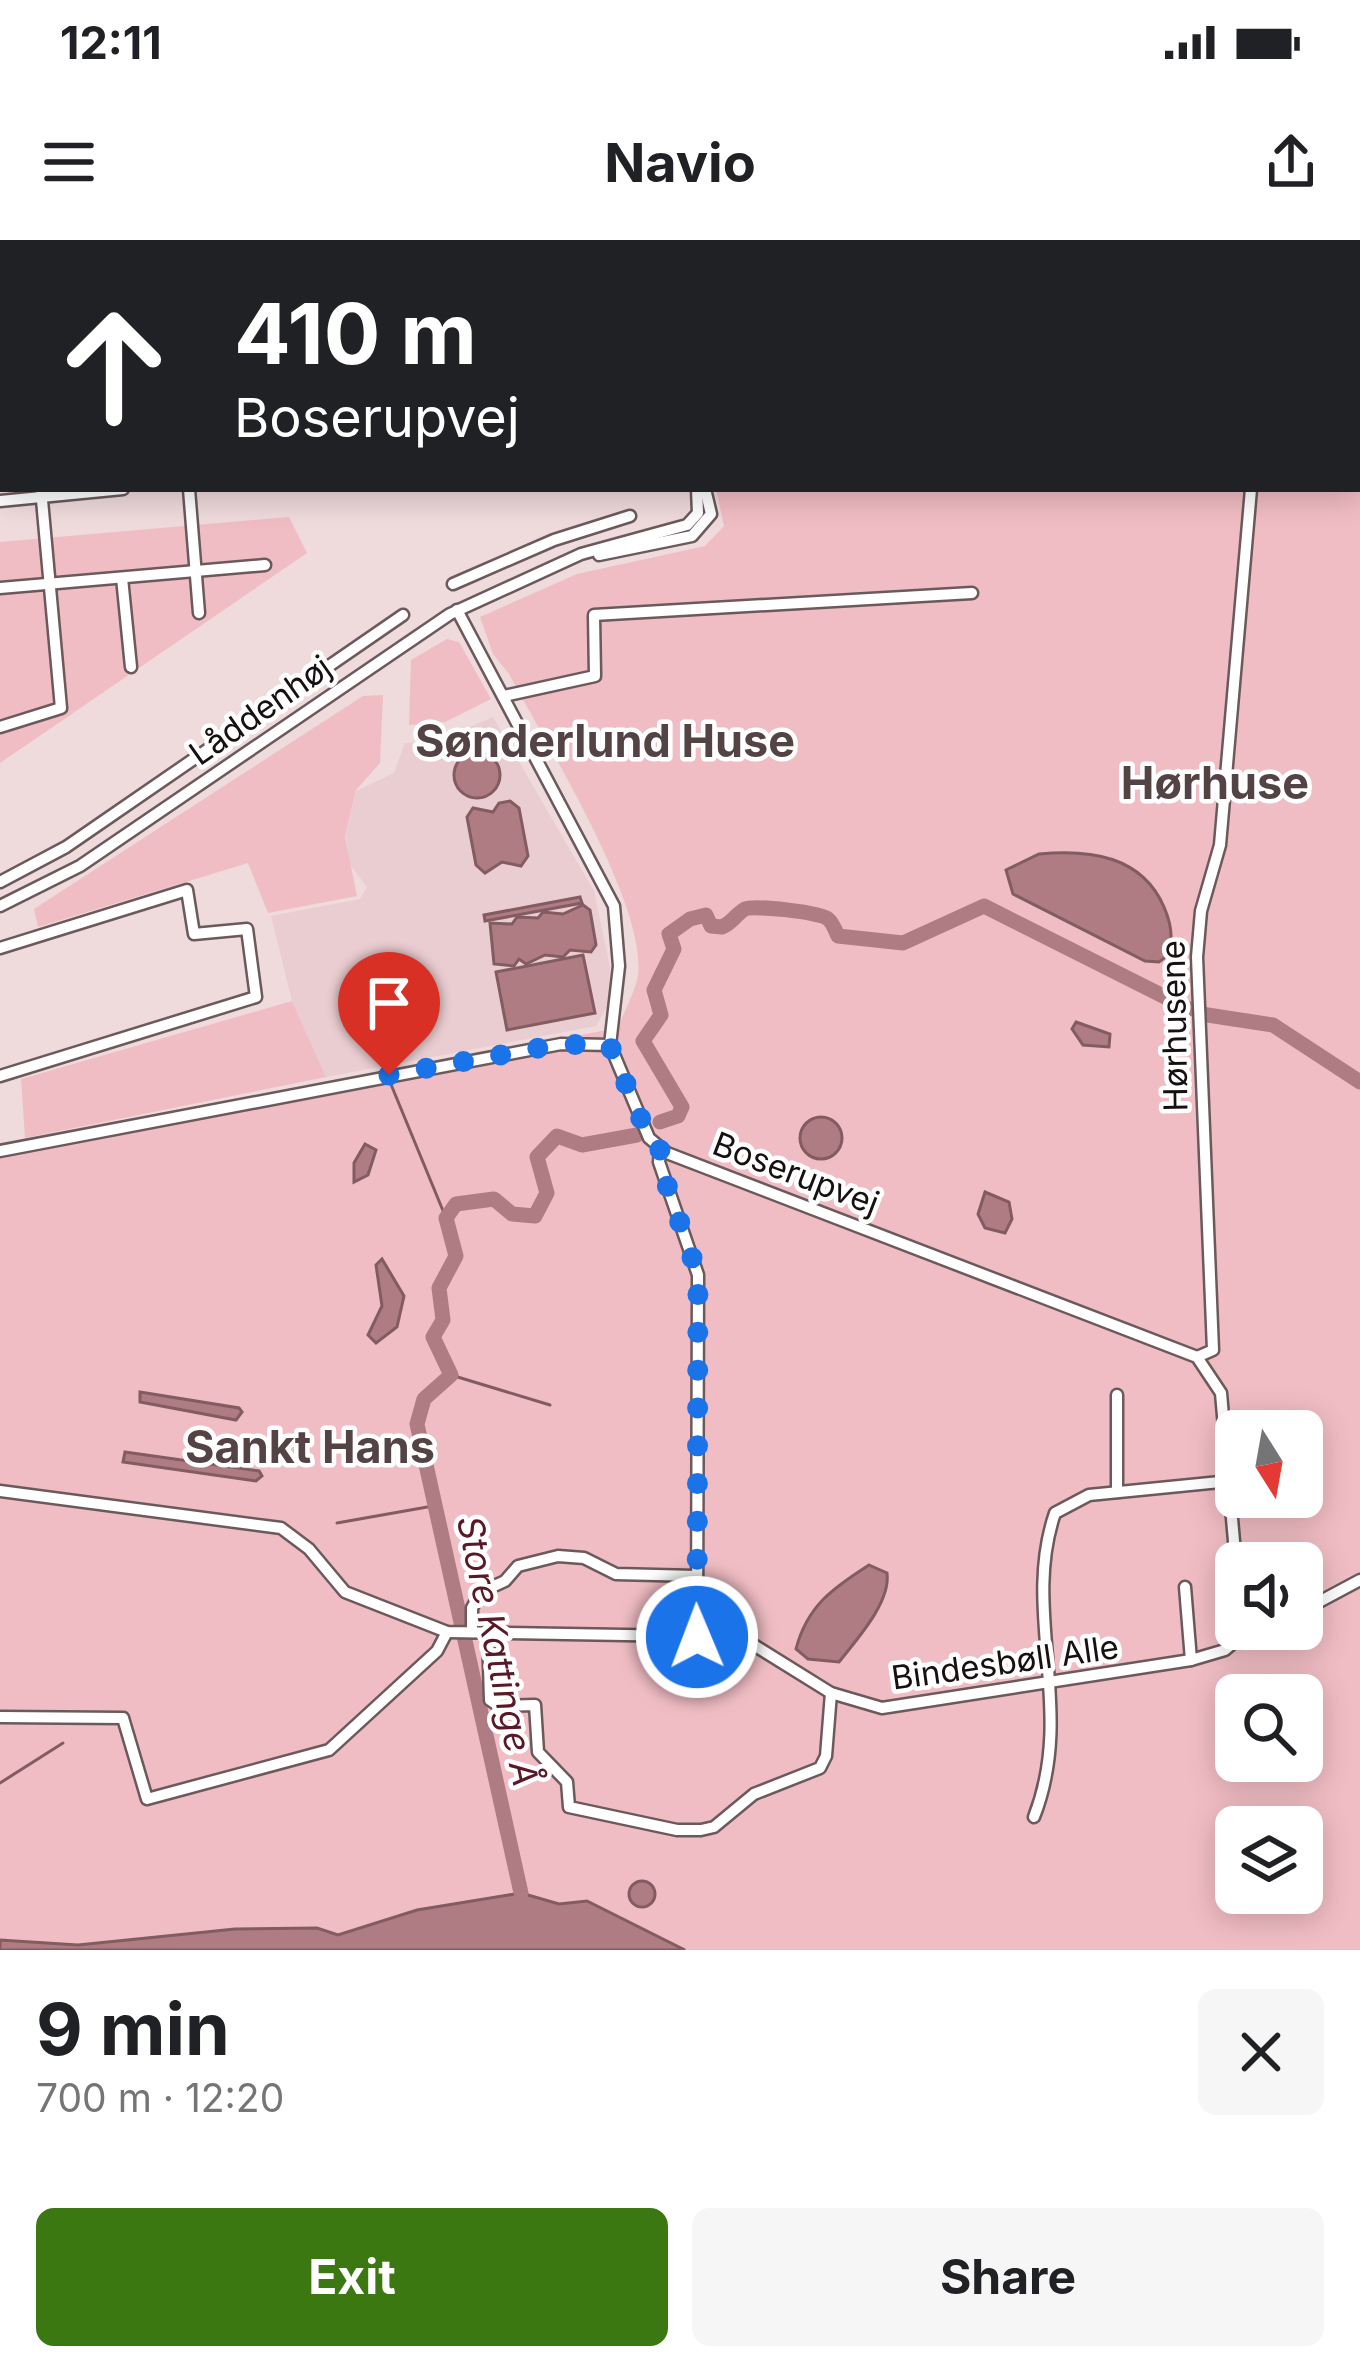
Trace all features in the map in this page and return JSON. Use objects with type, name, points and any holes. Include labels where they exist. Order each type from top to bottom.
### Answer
[{"type":"street","points":[[189,492],[200,613]]},
{"type":"street","name":"Låddenhøj","points":[[0,906],[80,866],[457,610],[555,566],[692,536],[711,514],[702,492]]},
{"type":"street","name":"Hørhusene","points":[[1214,1376],[1196,1014],[1201,911],[1220,845],[1251,492]]},
{"type":"street","points":[[0,501],[42,493],[61,708],[0,727]]},
{"type":"street","points":[[473,602],[458,582],[554,540],[630,516]]},
{"type":"street","points":[[0,588],[265,565]]},
{"type":"street","points":[[122,578],[131,668]]},
{"type":"street","points":[[504,697],[596,676],[594,615],[971,593]]},
{"type":"street","points":[[0,1150],[539,1048],[610,1046],[620,941],[614,906],[457,610]]},
{"type":"street","points":[[0,881],[66,847],[403,615]]},
{"type":"street","points":[[202,755],[214,774]]},
{"type":"street","points":[[0,948],[187,890],[194,934],[247,929],[256,997],[0,1076]]},
{"type":"street","name":"Boserupvej","points":[[610,1046],[649,1138],[660,1149],[1197,1358],[1214,1376]]},
{"type":"street","points":[[660,1149],[659,1162],[698,1275],[697,1637]]},
{"type":"street","points":[[1197,1358],[1213,1350]]},
{"type":"street","points":[[1214,1376],[1219,1410]]},
{"type":"street","points":[[1117,1395],[1117,1492]]},
{"type":"street","points":[[1034,1817],[1051,1765],[1044,1556],[1054,1513],[1075,1498],[1215,1482]]},
{"type":"street","name":"Bindesbøll Alle","points":[[0,1491],[281,1528],[309,1549],[346,1592],[447,1632],[752,1640],[831,1693],[882,1708],[1051,1684],[1225,1650]]},
{"type":"street","points":[[472,1632],[472,1608],[481,1592],[505,1581],[518,1566],[558,1556],[584,1558],[616,1574],[695,1576]]},
{"type":"street","points":[[1323,1600],[1360,1580]]},
{"type":"street","points":[[1185,1587],[1191,1660]]},
{"type":"street","points":[[0,1717],[124,1718],[147,1798],[329,1750],[437,1651],[447,1632]]},
{"type":"street","points":[[488,1633],[490,1700],[499,1706],[536,1705],[538,1752],[567,1782],[568,1807],[677,1830],[714,1826],[754,1794],[820,1768],[826,1756],[831,1693]]},
{"type":"shaded area","points":[[717,492],[1360,492],[1360,1950],[0,1950],[0,1145],[618,1028],[638,975],[627,907],[568,780],[493,654],[480,617],[577,574],[705,546],[724,526]]},
{"type":"shaded area","points":[[289,517],[307,553],[0,763],[0,542]]},
{"type":"shaded area","points":[[447,639],[459,642],[491,699],[445,722],[409,725],[411,660]]},
{"type":"shaded area","points":[[383,695],[380,763],[356,790],[345,837],[357,896],[268,913],[248,863],[38,927],[34,909],[363,696]]},
{"type":"shaded area","points":[[493,717],[594,891],[610,967],[608,1005],[596,1026],[326,1077],[292,1001],[271,916],[360,899],[367,887],[350,865],[346,836],[356,791],[394,773],[405,743],[438,741]]},
{"type":"shaded area","points":[[477,752],[493,759],[500,775],[493,791],[477,798],[461,791],[454,775],[461,759]]},
{"type":"shaded area","points":[[510,801],[519,808],[528,856],[521,866],[502,862],[485,873],[476,865],[467,817],[473,808],[493,812],[499,803]]},
{"type":"shaded area","points":[[1039,854],[1095,855],[1142,876],[1168,919],[1168,955],[1159,962],[1145,961],[1013,894],[1006,870]]},
{"type":"shaded area","points":[[580,897],[582,903],[485,921],[484,915]]},
{"type":"shaded area","points":[[583,905],[590,910],[596,945],[591,952],[570,950],[563,957],[545,955],[526,964],[519,959],[514,966],[494,964],[490,923],[512,924],[517,917],[563,914]]},
{"type":"shaded area","points":[[583,955],[595,1013],[507,1030],[496,972]]},
{"type":"shaded area","points":[[386,958],[398,963],[403,975],[398,987],[386,992],[374,987],[369,975],[374,963]]},
{"type":"shaded area","points":[[292,1001],[326,1077],[25,1138],[21,1079]]},
{"type":"shaded area","points":[[1076,1022],[1110,1034],[1109,1047],[1083,1045],[1072,1029]]},
{"type":"shaded area","points":[[821,1117],[836,1123],[842,1138],[836,1153],[821,1159],[806,1153],[800,1138],[806,1123]]},
{"type":"shaded area","points":[[365,1144],[376,1150],[368,1175],[354,1182],[354,1163]]},
{"type":"shaded area","points":[[985,1192],[1009,1202],[1012,1219],[1005,1233],[985,1228],[978,1214]]},
{"type":"shaded area","points":[[382,1259],[404,1296],[397,1327],[376,1343],[368,1335],[382,1306],[376,1265]]},
{"type":"shaded area","points":[[140,1392],[242,1412],[236,1420],[140,1402]]},
{"type":"shaded area","points":[[125,1452],[259,1471],[262,1476],[256,1481],[123,1462]]},
{"type":"shaded area","points":[[869,1565],[887,1573],[884,1596],[871,1620],[839,1662],[808,1659],[796,1649],[814,1610]]},
{"type":"shaded area","points":[[642,1881],[655,1894],[642,1907],[629,1894]]},
{"type":"shaded area","points":[[521,1893],[559,1904],[587,1901],[685,1950],[0,1950],[0,1940],[78,1945],[235,1929],[317,1928],[338,1935],[417,1910]]},
{"type":"waterway","name":"Store Kattinge Å","points":[[660,1122],[678,1116],[682,1107],[643,1041],[661,1015],[654,990],[674,949],[669,934],[690,919],[706,915],[711,926],[722,927],[745,909],[801,912],[828,919],[838,936],[903,943],[984,906],[1189,1009]]},
{"type":"waterway","name":"Store Kattinge Å","points":[[1201,1014],[1273,1025],[1360,1082]]},
{"type":"waterway","points":[[390,1082],[446,1218]]},
{"type":"waterway","name":"Store Kattinge Å","points":[[521,1893],[417,1424],[424,1399],[451,1375],[433,1337],[443,1320],[439,1288],[456,1256],[446,1218],[456,1204],[494,1199],[512,1214],[535,1216],[547,1193],[537,1157],[557,1136],[582,1145],[637,1135]]},
{"type":"waterway","points":[[451,1375],[550,1405]]},
{"type":"waterway","points":[[337,1523],[433,1506]]},
{"type":"waterway","points":[[0,1783],[63,1743]]},
{"type":"district","name":"Sønderlund Huse","points":[[605,741]]},
{"type":"district","name":"Hørhuse","points":[[1215,783]]},
{"type":"district","name":"Sankt Hans","points":[[310,1447]]},
{"type":"route","points":[[389,1075],[561,1044],[610,1046],[649,1138],[660,1149],[659,1162],[698,1275],[697,1637]]}]
